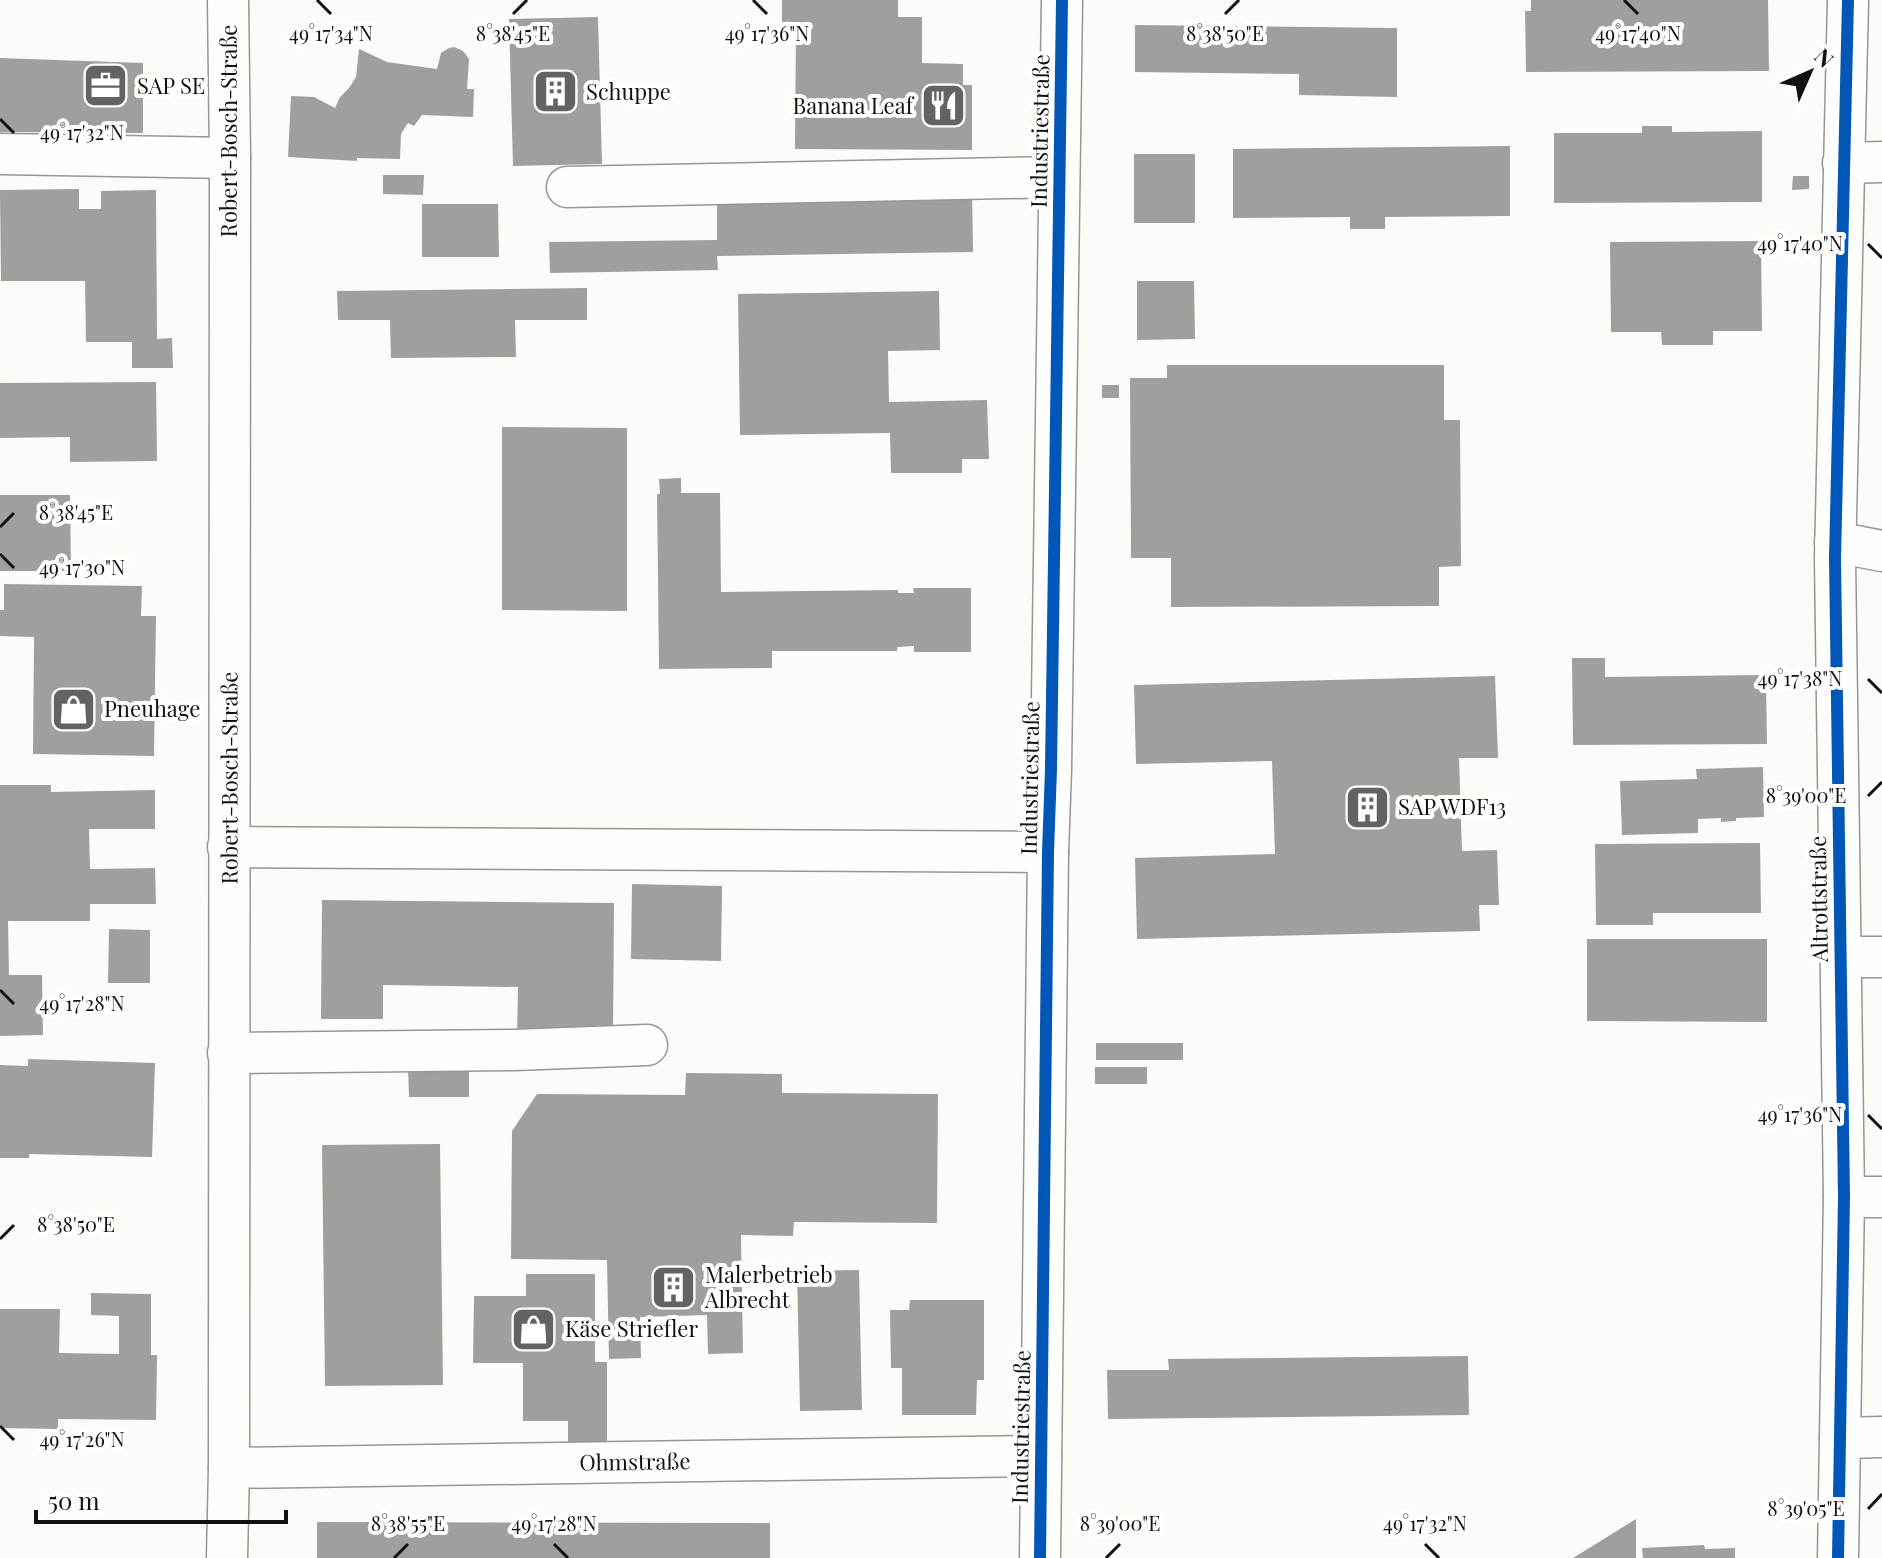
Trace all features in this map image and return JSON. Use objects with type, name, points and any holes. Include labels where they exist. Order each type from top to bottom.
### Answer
[{"type":"street","name":"Robert-Bosch-Straße","points":[[227,1558],[228,0]]},
{"type":"street","name":"Industriestraße","points":[[1040,1558],[1062,0]]},
{"type":"street","name":"Altrottstraße","points":[[1838,1558],[1840,1438],[1863,1197],[1840,957],[1835,542],[1848,0]]},
{"type":"street","points":[[0,154],[230,158]]},
{"type":"street","points":[[1843,163],[1882,162]]},
{"type":"street","points":[[567,187],[1059,177]]},
{"type":"street","points":[[1835,542],[1882,551]]},
{"type":"street","points":[[228,847],[1048,852]]},
{"type":"street","points":[[1840,957],[1882,957]]},
{"type":"street","points":[[228,1053],[514,1050],[647,1045]]},
{"type":"street","points":[[1840,1438],[1882,1437]]},
{"type":"street","name":"Ohmstraße","points":[[229,1468],[1041,1456]]},
{"type":"building","points":[[782,0],[898,0],[898,17],[922,17],[922,63],[963,64],[963,85],[972,85],[972,150],[795,149],[796,22],[782,22]]},
{"type":"building","points":[[1531,0],[1768,0],[1769,71],[1526,72],[1525,11],[1531,11]]},
{"type":"building","name":"Schuppe","points":[[598,17],[602,164],[513,166],[509,19]]},
{"type":"building","points":[[1135,25],[1397,28],[1397,97],[1299,95],[1299,74],[1135,72]]},
{"type":"building","points":[[454,47],[463,51],[469,59],[467,89],[474,89],[473,117],[422,115],[414,126],[408,123],[401,134],[400,159],[357,158],[357,161],[288,157],[291,96],[314,97],[335,108],[356,77],[359,49],[387,62],[437,69],[441,53]]},
{"type":"building","points":[[0,58],[143,63],[143,133],[0,132]]},
{"type":"building","points":[[1642,126],[1672,126],[1672,132],[1762,131],[1762,202],[1554,203],[1554,133],[1642,133]]},
{"type":"building","points":[[1510,146],[1510,216],[1385,217],[1385,229],[1350,229],[1350,217],[1233,218],[1233,149]]},
{"type":"building","points":[[1134,154],[1195,154],[1195,223],[1134,223]]},
{"type":"building","points":[[383,175],[424,175],[423,195],[383,194]]},
{"type":"building","points":[[1793,176],[1809,176],[1809,189],[1792,190]]},
{"type":"building","points":[[79,189],[79,209],[101,209],[101,191],[156,190],[157,339],[172,338],[173,368],[132,368],[132,342],[86,342],[85,281],[1,281],[0,190]]},
{"type":"building","points":[[972,191],[973,252],[717,256],[718,270],[550,273],[549,242],[717,240],[717,195]]},
{"type":"building","points":[[422,204],[498,204],[499,257],[422,257]]},
{"type":"building","points":[[1761,241],[1762,331],[1713,331],[1713,345],[1662,345],[1661,332],[1611,332],[1610,242]]},
{"type":"building","points":[[1137,281],[1194,281],[1195,339],[1137,340]]},
{"type":"building","points":[[587,288],[587,320],[515,320],[516,357],[391,358],[390,320],[338,320],[337,291]]},
{"type":"building","points":[[939,291],[940,350],[888,351],[889,402],[987,400],[989,459],[962,459],[962,473],[891,473],[890,433],[740,435],[738,294]]},
{"type":"building","points":[[1167,365],[1444,365],[1444,420],[1460,420],[1461,566],[1439,567],[1439,606],[1171,607],[1171,558],[1131,558],[1130,378],[1167,378]]},
{"type":"building","points":[[156,382],[157,461],[70,462],[70,437],[0,438],[0,383]]},
{"type":"building","points":[[1102,385],[1119,385],[1119,398],[1102,398]]},
{"type":"building","points":[[502,427],[627,428],[627,611],[502,610]]},
{"type":"building","points":[[681,478],[681,493],[720,493],[721,592],[898,590],[898,593],[914,593],[913,588],[971,588],[971,652],[914,652],[914,646],[897,647],[897,651],[772,651],[772,668],[659,669],[657,494],[660,494],[659,479]]},
{"type":"building","points":[[0,495],[70,495],[71,571],[0,571]]},
{"type":"building","points":[[4,584],[142,586],[141,616],[156,616],[154,756],[33,754],[34,637],[0,636]]},
{"type":"building","points":[[1572,658],[1605,658],[1605,677],[1759,675],[1759,681],[1766,681],[1767,744],[1573,745]]},
{"type":"building","name":"SAP WDF13","points":[[1495,676],[1498,758],[1459,758],[1462,851],[1497,850],[1499,905],[1479,905],[1480,931],[1137,939],[1135,858],[1275,854],[1272,761],[1136,764],[1134,685]]},
{"type":"building","points":[[1763,767],[1764,817],[1721,822],[1721,818],[1698,819],[1698,833],[1622,835],[1620,781],[1697,779],[1696,769]]},
{"type":"building","points":[[0,785],[51,785],[51,792],[155,790],[155,829],[89,829],[90,869],[155,868],[156,904],[90,904],[90,921],[8,921],[9,975],[42,975],[43,1035],[0,1036]]},
{"type":"building","points":[[1760,843],[1761,913],[1653,913],[1653,925],[1596,925],[1595,844]]},
{"type":"building","points":[[632,884],[722,886],[721,961],[631,959]]},
{"type":"building","points":[[322,900],[614,903],[613,1038],[517,1037],[518,987],[383,985],[383,1019],[321,1019]]},
{"type":"building","points":[[109,929],[150,930],[150,983],[108,983]]},
{"type":"building","points":[[1587,939],[1767,939],[1767,1022],[1587,1021]]},
{"type":"building","points":[[1096,1043],[1183,1043],[1183,1060],[1096,1060]]},
{"type":"building","points":[[28,1059],[155,1063],[152,1157],[29,1154],[29,1158],[0,1158],[0,1065],[28,1066]]},
{"type":"building","points":[[1095,1067],[1147,1067],[1147,1084],[1095,1084]]},
{"type":"building","points":[[408,1068],[469,1068],[469,1097],[409,1097]]},
{"type":"building","points":[[686,1073],[782,1074],[782,1093],[938,1094],[937,1223],[794,1222],[793,1236],[741,1235],[743,1353],[708,1354],[707,1315],[640,1317],[641,1358],[609,1359],[607,1260],[511,1259],[512,1131],[537,1094],[685,1095]]},
{"type":"building","points":[[440,1144],[443,1385],[325,1386],[322,1145]]},
{"type":"building","points":[[859,1270],[862,1410],[800,1411],[797,1271]]},
{"type":"building","name":"Käse Striefler","points":[[526,1274],[595,1274],[595,1362],[607,1362],[607,1448],[568,1448],[568,1421],[523,1421],[523,1363],[473,1363],[474,1296],[526,1296]]},
{"type":"building","points":[[91,1293],[151,1294],[151,1355],[157,1355],[156,1420],[58,1419],[58,1429],[0,1428],[0,1309],[60,1309],[59,1353],[119,1354],[119,1316],[91,1315]]},
{"type":"building","points":[[910,1300],[984,1300],[984,1380],[977,1380],[976,1415],[902,1415],[902,1368],[891,1368],[890,1310],[909,1310]]},
{"type":"building","points":[[1468,1356],[1469,1415],[1108,1419],[1107,1370],[1169,1370],[1168,1359]]},
{"type":"building","points":[[1636,1519],[1636,1558],[1573,1558]]},
{"type":"building","points":[[317,1522],[770,1523],[770,1558],[317,1558]]},
{"type":"building","points":[[1704,1545],[1705,1549],[1735,1548],[1735,1558],[1643,1558],[1642,1548]]},
{"type":"cycle path","points":[[1040,1558],[1062,0]]},
{"type":"cycle path","points":[[1838,1558],[1844,1197],[1835,559],[1848,0]]},
{"type":"place","name":"SAP SE","points":[[106,86]]},
{"type":"place","name":"Schuppe","points":[[555,92]]},
{"type":"place","name":"Banana Leaf","points":[[944,106]]},
{"type":"place","name":"Pneuhage","points":[[73,709]]},
{"type":"place","name":"SAP WDF13","points":[[1367,807]]},
{"type":"place","name":"Malerbetrieb Albrecht","points":[[674,1288]]},
{"type":"place","name":"Käse Striefler","points":[[534,1329]]}]
